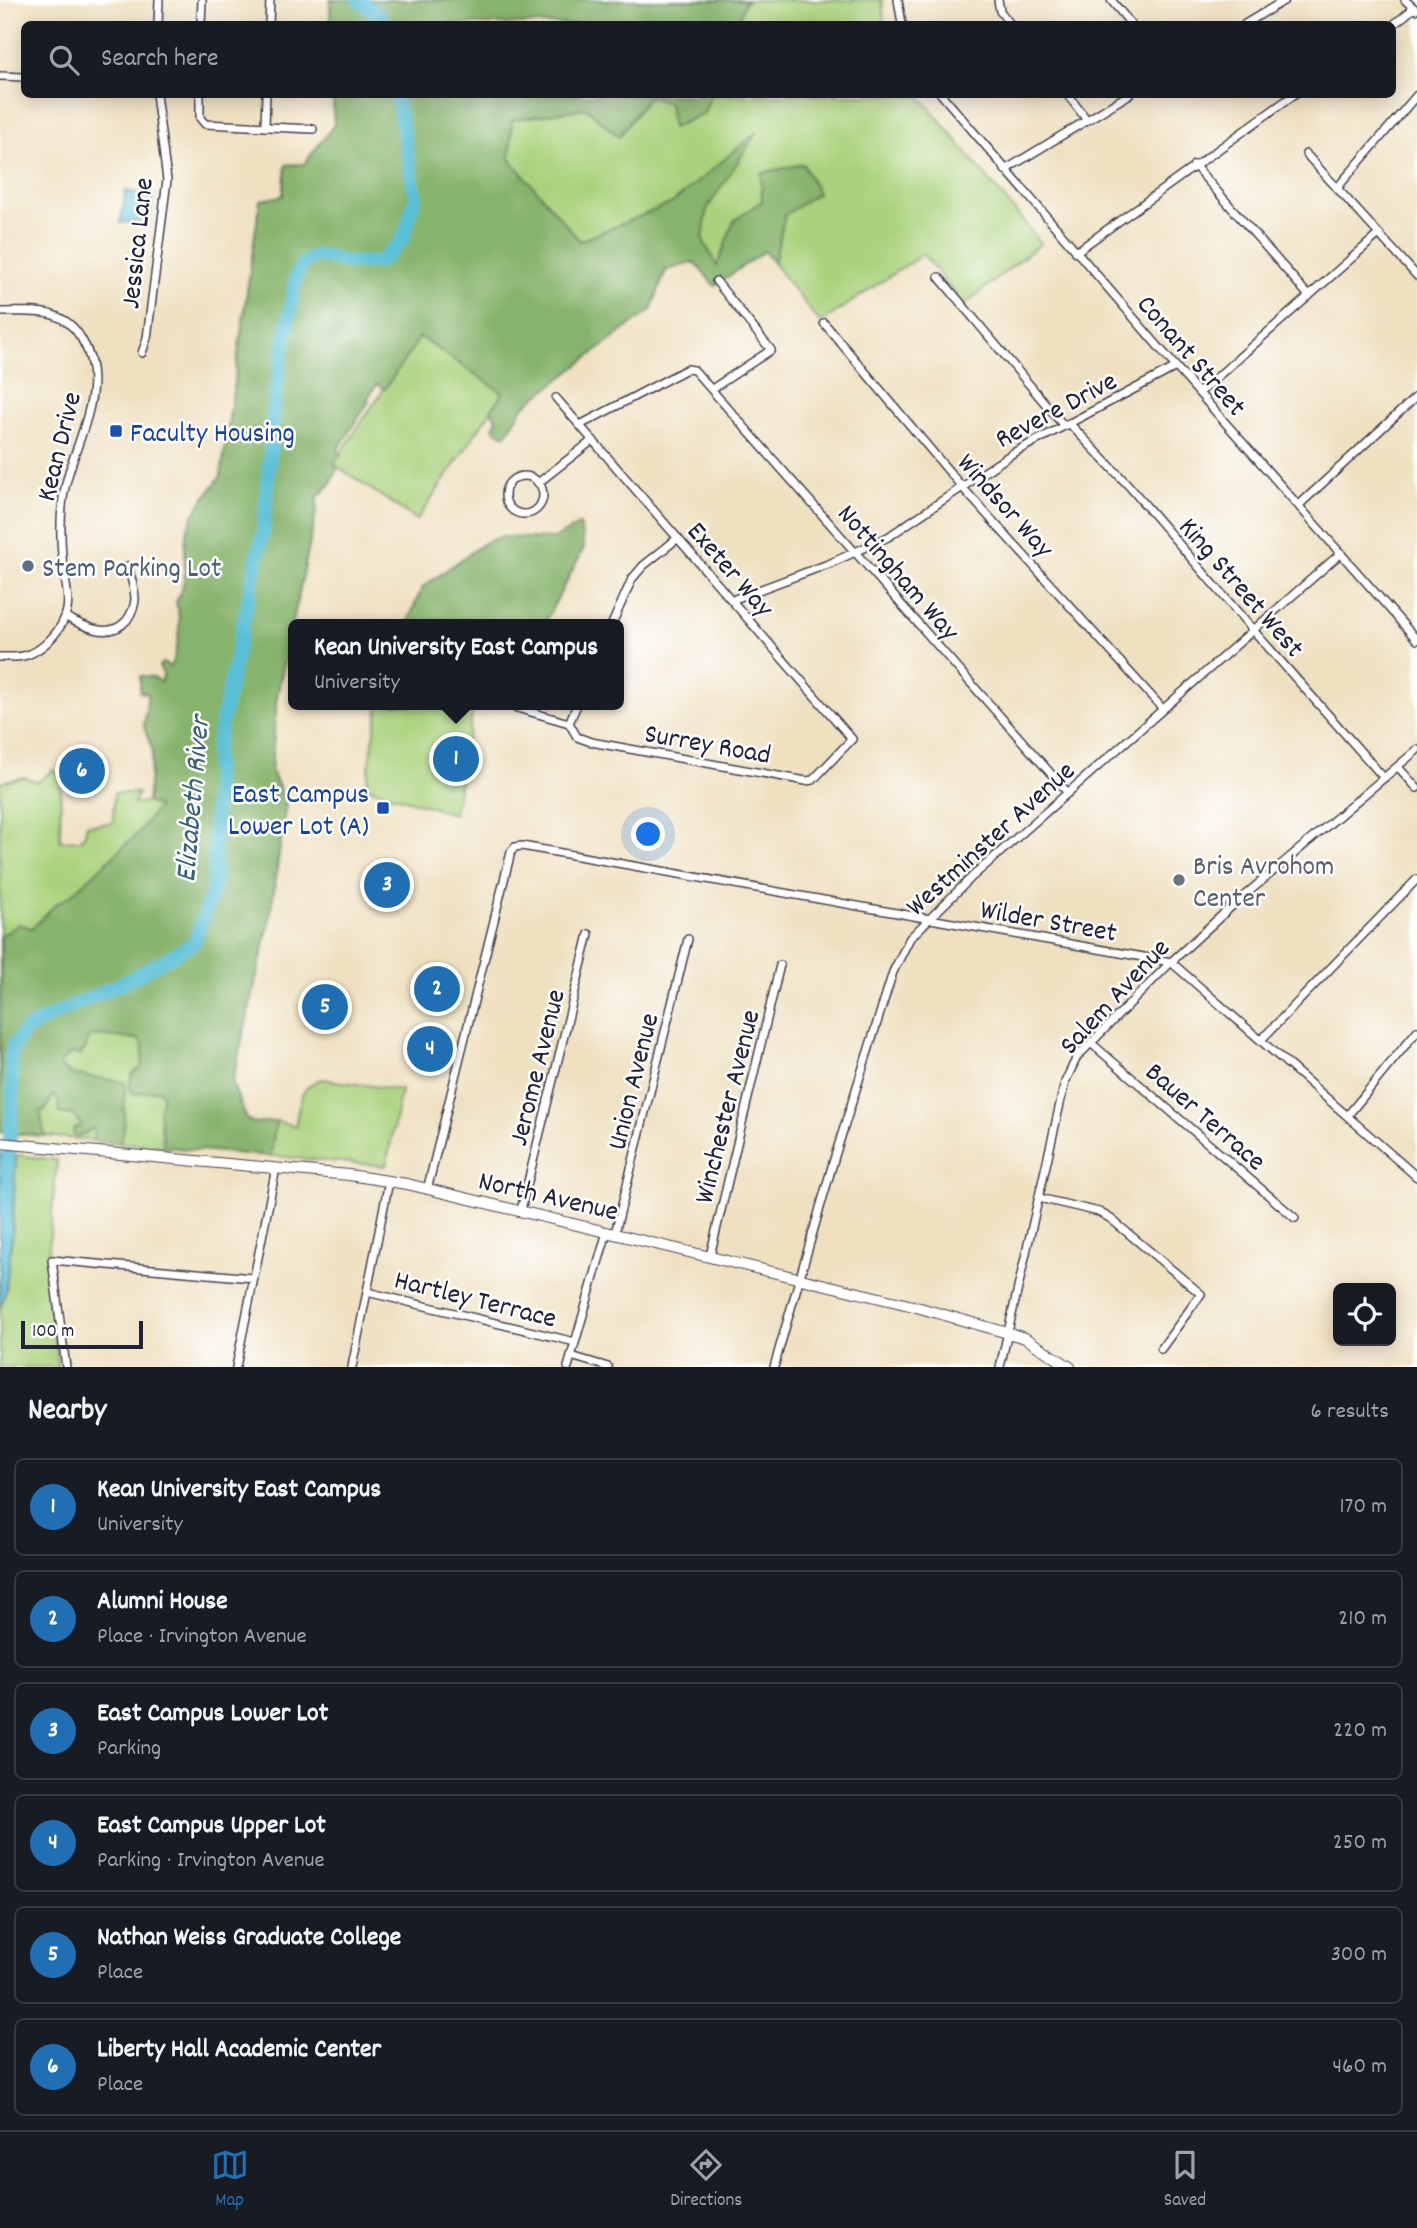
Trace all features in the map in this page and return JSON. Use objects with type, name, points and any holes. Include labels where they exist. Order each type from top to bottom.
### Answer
[{"type":"main road","name":"North Avenue","points":[[0,1143],[389,1181],[710,1256],[1007,1333],[1025,1338],[1070,1367]]},
{"type":"street","points":[[158,21],[159,0]]},
{"type":"street","points":[[201,21],[202,0]]},
{"type":"street","points":[[269,21],[270,0]]},
{"type":"street","points":[[898,0],[902,21]]},
{"type":"street","points":[[998,0],[1000,11],[1008,21]]},
{"type":"street","points":[[1111,0],[1128,21]]},
{"type":"street","points":[[1250,21],[1284,0]]},
{"type":"street","points":[[1396,23],[1416,9],[1405,0]]},
{"type":"street","points":[[0,76],[21,77]]},
{"type":"street","points":[[1337,188],[1417,95]]},
{"type":"street","name":"Jessica Lane","points":[[142,353],[167,180],[157,98]]},
{"type":"street","points":[[200,98],[200,118],[205,124],[313,129]]},
{"type":"street","points":[[265,127],[267,98]]},
{"type":"street","name":"Conant Street","points":[[944,98],[1176,368],[1417,640]]},
{"type":"street","points":[[1070,98],[1087,120]]},
{"type":"street","points":[[1006,170],[1123,98]]},
{"type":"street","points":[[1076,252],[1289,98]]},
{"type":"street","points":[[1306,154],[1417,276]]},
{"type":"street","points":[[1194,165],[1309,296]]},
{"type":"street","points":[[1199,393],[1379,234]]},
{"type":"street","name":"King Street West","points":[[939,277],[1066,425],[1129,486],[1384,778]]},
{"type":"street","points":[[712,389],[771,350],[716,281]]},
{"type":"street","name":"Kean Drive","points":[[0,312],[36,312],[66,320],[76,329],[90,357],[93,379],[91,402],[63,492],[61,519],[67,587],[66,617]]},
{"type":"street","name":"Windsor Way","points":[[824,323],[962,486],[1163,709]]},
{"type":"street","name":"Revere Drive","points":[[732,600],[856,552],[913,522],[1013,453],[1176,368]]},
{"type":"street","name":"Nottingham Way","points":[[580,425],[687,369],[694,370],[1068,793]]},
{"type":"street","points":[[1298,505],[1417,396]]},
{"type":"street","name":"Exeter Way","points":[[556,398],[852,739]]},
{"type":"street","points":[[538,483],[593,440]]},
{"type":"street","points":[[527,477],[538,483],[543,498],[538,509],[521,514],[511,509],[506,492],[511,482],[527,477]]},
{"type":"street","points":[[614,619],[632,579],[643,566],[678,538]]},
{"type":"street","name":"Westminster Avenue","points":[[774,1367],[835,1156],[893,972],[910,937],[1068,793],[1341,553]]},
{"type":"street","points":[[0,657],[25,656],[36,650],[56,632],[66,617],[88,627],[106,631],[124,623],[132,612],[135,599],[128,566]]},
{"type":"street","name":"Surrey Road","points":[[524,710],[569,723],[577,737],[591,742],[806,781],[813,780],[852,739]]},
{"type":"street","points":[[569,723],[575,710]]},
{"type":"street","name":"Salem Avenue","points":[[1000,1367],[1065,1082],[1077,1058],[1171,962],[1232,906],[1417,750]]},
{"type":"street","points":[[1398,767],[1417,788]]},
{"type":"street","name":"Wilder Street","points":[[428,1190],[511,852],[515,848],[522,846],[1171,962]]},
{"type":"street","points":[[1261,1040],[1417,879]]},
{"type":"street","name":"Jerome Avenue","points":[[521,1210],[589,934]]},
{"type":"street","name":"Union Avenue","points":[[568,1367],[611,1233],[688,939]]},
{"type":"street","points":[[1171,962],[1417,1177]]},
{"type":"street","name":"Winchester Avenue","points":[[710,1256],[780,965]]},
{"type":"street","points":[[1348,1115],[1417,1031]]},
{"type":"street","name":"Bauer Terrace","points":[[1091,1043],[1295,1218]]},
{"type":"street","points":[[236,1367],[276,1168]]},
{"type":"street","points":[[352,1367],[389,1181]]},
{"type":"street","points":[[1039,1198],[1099,1212],[1111,1219],[1201,1294],[1161,1349]]},
{"type":"street","points":[[66,1367],[52,1260],[253,1278]]},
{"type":"street","name":"Hartley Terrace","points":[[367,1292],[575,1342]]},
{"type":"street","points":[[571,1356],[608,1367]]},
{"type":"green space","points":[[330,0],[882,0],[884,21],[331,21]]},
{"type":"green space","points":[[330,0],[749,0],[745,2],[738,21],[331,21]]},
{"type":"green space","points":[[333,98],[921,98],[1041,243],[964,305],[923,254],[820,323],[764,251],[715,286],[694,262],[666,270],[651,310],[503,393],[417,520],[338,467],[330,485],[317,498],[293,619],[288,619],[288,644],[277,696],[271,770],[286,803],[269,923],[232,1083],[247,1120],[255,1123],[276,1121],[295,1126],[304,1091],[322,1079],[401,1090],[386,1166],[0,1132],[0,782],[24,777],[38,782],[53,770],[61,775],[60,841],[80,840],[87,825],[113,823],[114,793],[138,793],[133,804],[147,802],[153,751],[144,727],[148,693],[140,692],[140,676],[152,677],[161,682],[164,675],[160,665],[163,663],[170,667],[173,661],[179,626],[176,602],[183,585],[187,532],[197,509],[221,476],[260,200],[283,196],[286,165],[304,164],[334,125]],"holes":[[[377,384],[384,389],[340,454],[337,451]]]},
{"type":"green space","points":[[333,98],[647,98],[619,137],[586,108],[512,120],[510,159],[580,241],[672,203],[757,132],[707,209],[703,240],[717,266],[734,221],[762,201],[761,173],[803,164],[818,193],[785,215],[774,263],[764,251],[715,286],[694,262],[666,270],[651,310],[524,406],[506,435],[497,432],[493,427],[497,420],[491,410],[503,393],[420,337],[385,389],[377,384],[337,451],[341,454],[334,464],[338,467],[330,484],[317,498],[293,619],[288,619],[288,644],[277,696],[271,770],[286,803],[269,923],[232,1083],[247,1120],[255,1123],[276,1121],[270,1156],[164,1147],[159,1111],[163,1097],[159,1090],[134,1094],[129,1088],[132,1074],[142,1067],[143,1045],[138,1039],[95,1035],[88,1038],[86,1048],[80,1055],[72,1053],[60,1062],[60,1066],[71,1074],[125,1082],[121,1143],[93,1141],[92,1128],[76,1136],[73,1133],[74,1128],[80,1127],[80,1123],[73,1115],[60,1113],[58,1099],[53,1095],[46,1110],[40,1111],[45,1136],[0,1132],[1,936],[19,924],[32,928],[137,834],[158,807],[147,802],[153,751],[144,727],[148,693],[140,692],[140,676],[152,677],[161,682],[164,675],[160,665],[163,663],[170,667],[173,661],[179,626],[176,602],[183,585],[187,532],[197,509],[221,476],[260,200],[283,196],[286,165],[304,164],[334,125]]},
{"type":"green space","points":[[652,98],[710,98],[704,113],[672,128],[669,103]]},
{"type":"green space","points":[[580,524],[584,548],[547,619],[409,619],[422,588],[484,543],[500,537],[554,539]]},
{"type":"green space","points":[[378,710],[473,710],[454,814],[366,787]]},
{"type":"green space","points":[[16,1155],[57,1160],[48,1255],[58,1367],[0,1367],[0,1310],[12,1236]]},
{"type":"water","points":[[126,191],[153,195],[149,221],[120,223]]},
{"type":"water","points":[[0,1154],[16,1155],[12,1236],[6,1289],[0,1310]]},
{"type":"waterway","name":"Elizabeth River","points":[[358,0],[382,17],[382,21]]},
{"type":"waterway","name":"Elizabeth River","points":[[7,1173],[13,1102],[11,1057],[14,1045],[26,1030],[131,979],[194,943],[214,887],[216,750],[264,527],[275,396],[296,278],[302,264],[318,255],[350,263],[380,262],[403,240],[416,197],[397,98]]},
{"type":"place","name":"Faculty Housing","points":[[116,431]]},
{"type":"place","name":"Stem Parking Lot","points":[[28,566]]},
{"type":"place","name":"Kean University East Campus","points":[[456,759]]},
{"type":"place","name":"Liberty Hall Academic Center","points":[[82,771]]},
{"type":"place","name":"East Campus Lower Lot (A)","points":[[383,808]]},
{"type":"place","name":"Bris Avrohom Center","points":[[1179,880]]},
{"type":"place","name":"East Campus Lower Lot","points":[[387,885]]},
{"type":"place","name":"Alumni House","points":[[437,989]]},
{"type":"place","name":"Nathan Weiss Graduate College","points":[[325,1007]]},
{"type":"place","name":"East Campus Upper Lot","points":[[430,1049]]}]
